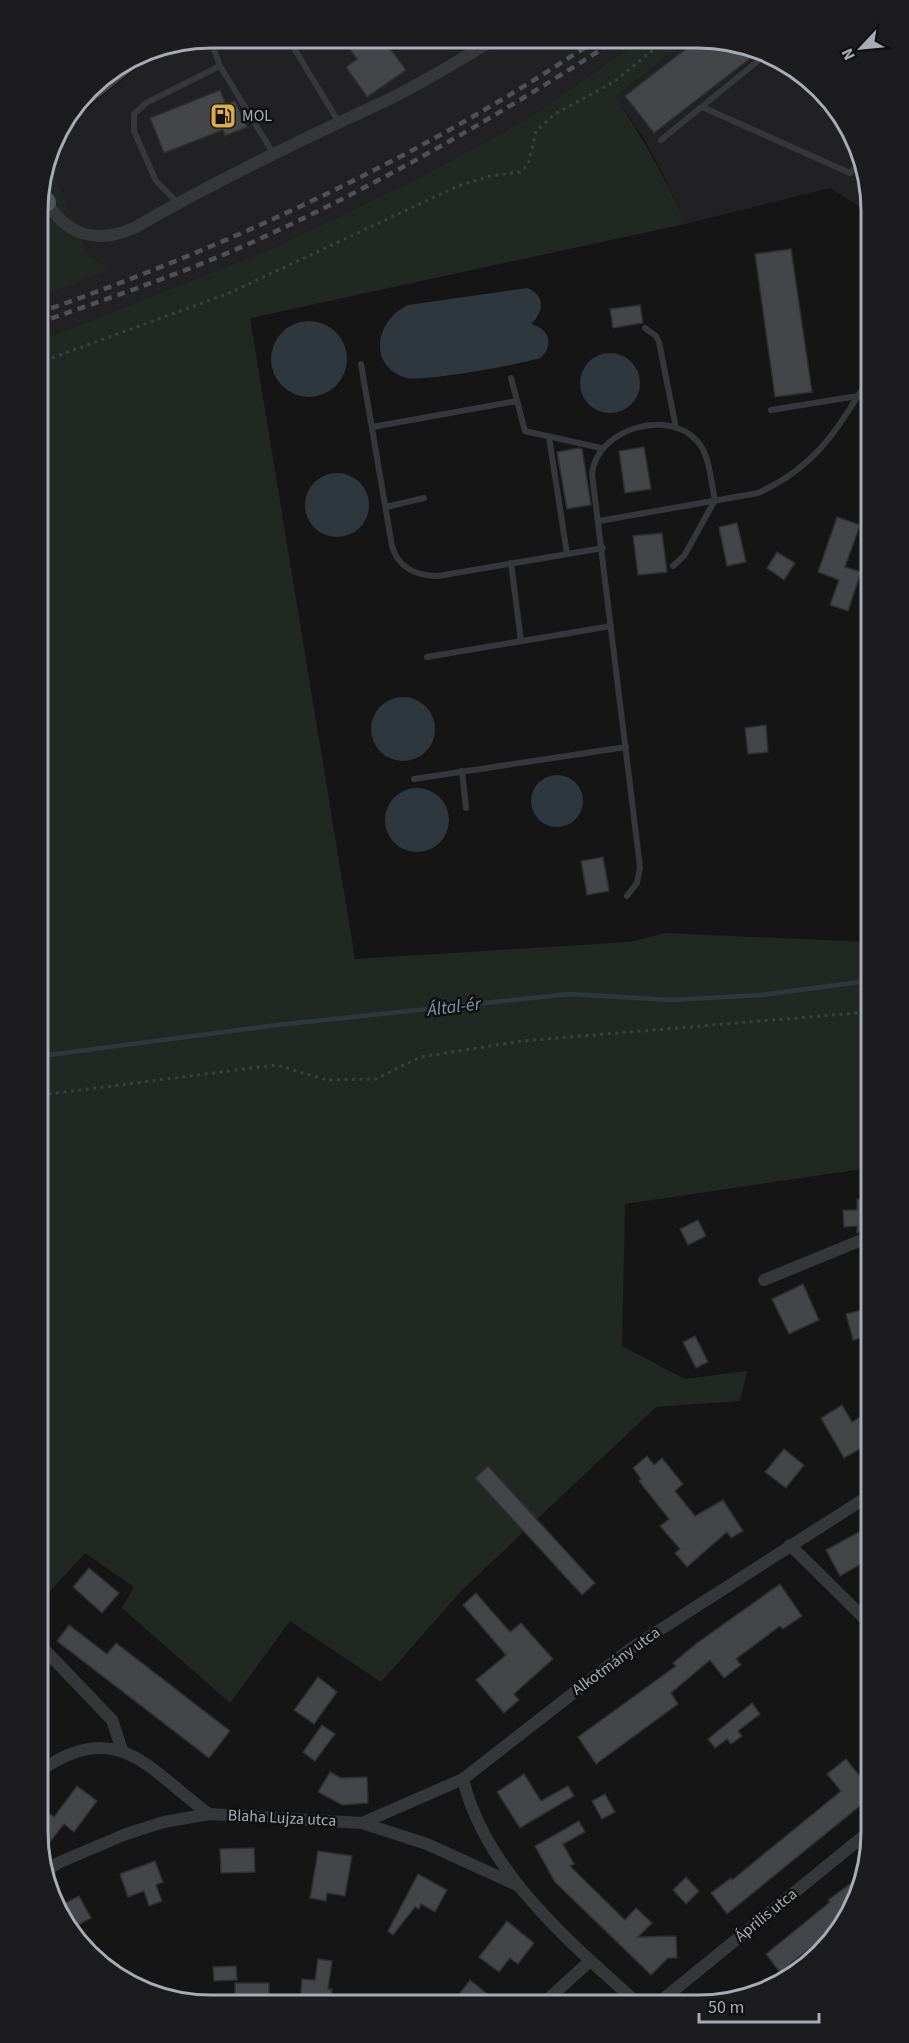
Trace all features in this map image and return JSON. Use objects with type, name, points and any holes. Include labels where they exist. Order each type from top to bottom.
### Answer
[{"type":"street","points":[[48,206],[67,227],[84,234],[105,237],[134,228],[273,153],[338,121],[380,104],[479,48]]},
{"type":"street","points":[[764,1280],[861,1240]]},
{"type":"street","name":"Alkotmány utca","points":[[362,1823],[463,1779],[630,1649],[861,1501]]},
{"type":"street","points":[[790,1545],[861,1615]]},
{"type":"street","points":[[48,1653],[112,1720],[122,1750]]},
{"type":"street","points":[[48,1767],[76,1753],[94,1749],[122,1750],[158,1772],[209,1814]]},
{"type":"street","name":"Blaha Lujza utca","points":[[463,1779],[481,1833],[498,1860],[519,1886],[590,1961],[628,1995]]},
{"type":"street","name":"Blaha Lujza utca","points":[[52,1867],[126,1834],[164,1822],[209,1814],[362,1823],[426,1844],[519,1886]]},
{"type":"street","name":"Április utca","points":[[668,1995],[861,1838]]},
{"type":"street","points":[[553,1995],[590,1961]]},
{"type":"lane","points":[[214,48],[220,66],[273,153]]},
{"type":"lane","points":[[294,48],[338,121]]},
{"type":"lane","points":[[661,141],[759,60]]},
{"type":"lane","points":[[178,203],[156,181],[134,131],[134,114],[146,102],[220,66]]},
{"type":"lane","points":[[702,107],[850,173],[855,169]]},
{"type":"lane","points":[[645,328],[656,336],[659,342],[676,428]]},
{"type":"lane","points":[[361,364],[394,555],[399,562],[418,574],[438,576],[603,548]]},
{"type":"lane","points":[[512,378],[525,431],[602,448]]},
{"type":"lane","points":[[599,520],[758,493],[796,473],[833,436],[861,391]]},
{"type":"lane","points":[[771,410],[858,396]]},
{"type":"lane","points":[[372,427],[517,401]]},
{"type":"lane","points":[[627,896],[637,883],[640,867],[603,548],[592,474],[595,460],[602,448],[618,435],[639,428],[663,426],[676,428],[692,436],[701,445],[715,500],[684,556],[674,566]]},
{"type":"lane","points":[[549,437],[567,554]]},
{"type":"lane","points":[[386,507],[423,498]]},
{"type":"lane","points":[[511,563],[521,641]]},
{"type":"lane","points":[[427,657],[611,626]]},
{"type":"lane","points":[[414,779],[626,747]]},
{"type":"lane","points":[[462,771],[466,808]]},
{"type":"path","points":[[48,359],[227,294],[458,186],[490,176],[520,172],[528,165],[536,131],[555,114],[615,81],[655,48]]},
{"type":"path","points":[[48,1094],[276,1065],[327,1080],[376,1079],[420,1057],[522,1041],[861,1013]]},
{"type":"shaded area","points":[[629,48],[527,119],[420,177],[267,251],[48,337],[48,295],[110,269],[89,256],[53,173],[60,148],[80,114],[141,64],[189,49]]},
{"type":"shaded area","points":[[629,48],[677,48],[615,97],[653,159],[685,224],[250,318],[355,959],[630,942],[665,933],[861,942],[861,1169],[625,1204],[622,1346],[685,1379],[747,1371],[740,1401],[656,1407],[462,1590],[381,1682],[290,1621],[230,1703],[122,1608],[134,1587],[85,1553],[48,1594],[48,337],[267,251],[420,177],[527,119]]},
{"type":"shaded area","points":[[677,48],[709,48],[730,51],[770,65],[789,75],[806,88],[834,120],[849,148],[860,189],[861,208],[830,188],[685,224],[665,178],[643,137],[615,97]]},
{"type":"shaded area","points":[[53,173],[89,256],[111,269],[48,295],[48,200]]},
{"type":"shaded area","points":[[527,288],[537,295],[541,304],[539,314],[531,324],[542,329],[548,338],[545,353],[540,358],[473,372],[417,379],[407,378],[394,372],[386,364],[381,354],[380,343],[388,321],[408,305]]},
{"type":"shaded area","points":[[309,321],[323,324],[336,332],[344,345],[347,359],[344,373],[336,386],[323,394],[309,397],[295,394],[282,386],[274,373],[271,359],[274,345],[282,332],[295,324]]},
{"type":"shaded area","points":[[610,353],[627,358],[635,366],[640,383],[635,400],[627,408],[610,413],[593,408],[585,400],[580,383],[585,366],[593,358]]},
{"type":"shaded area","points":[[337,473],[355,479],[363,487],[369,505],[363,523],[355,531],[337,537],[319,531],[311,523],[305,505],[311,487],[319,479]]},
{"type":"shaded area","points":[[403,697],[421,703],[429,711],[435,729],[429,747],[421,755],[403,761],[385,755],[377,747],[371,729],[377,711],[385,703]]},
{"type":"shaded area","points":[[557,775],[567,777],[575,783],[581,791],[583,801],[581,811],[575,819],[567,825],[557,827],[547,825],[539,819],[533,811],[531,801],[533,791],[539,783],[547,777]]},
{"type":"shaded area","points":[[417,788],[435,794],[443,802],[449,820],[443,838],[435,846],[417,852],[399,846],[391,838],[385,820],[391,802],[399,794]]},
{"type":"building","points":[[349,48],[390,48],[406,70],[367,97],[346,67],[357,59]]},
{"type":"building","points":[[687,48],[730,51],[752,57],[654,133],[625,96]]},
{"type":"building","points":[[220,90],[226,104],[235,101],[247,127],[225,136],[223,130],[164,153],[150,118]]},
{"type":"building","points":[[791,249],[812,392],[775,397],[755,254]]},
{"type":"building","points":[[640,305],[643,323],[613,328],[610,309]]},
{"type":"building","points":[[644,447],[651,489],[625,493],[619,451]]},
{"type":"building","points":[[582,449],[591,505],[567,509],[557,452]]},
{"type":"building","points":[[837,517],[860,525],[845,567],[861,572],[848,611],[830,605],[839,580],[818,572]]},
{"type":"building","points":[[737,523],[746,562],[727,566],[719,527]]},
{"type":"building","points":[[662,533],[667,572],[638,575],[633,536]]},
{"type":"building","points":[[777,552],[795,563],[784,580],[767,568]]},
{"type":"building","points":[[766,725],[768,752],[748,754],[745,728]]},
{"type":"building","points":[[603,857],[609,891],[587,895],[581,861]]},
{"type":"building","points":[[857,1199],[861,1199],[861,1232],[857,1233],[857,1226],[844,1227],[843,1210],[857,1210]]},
{"type":"building","points":[[698,1220],[706,1236],[688,1245],[680,1229]]},
{"type":"building","points":[[803,1284],[819,1320],[789,1334],[772,1299]]},
{"type":"building","points":[[861,1310],[861,1338],[853,1340],[846,1314]]},
{"type":"building","points":[[695,1336],[708,1362],[696,1368],[683,1342]]},
{"type":"building","points":[[842,1405],[852,1422],[861,1416],[861,1448],[844,1458],[821,1418]]},
{"type":"building","points":[[784,1449],[804,1465],[786,1488],[765,1472]]},
{"type":"building","points":[[647,1456],[654,1465],[662,1458],[683,1484],[675,1491],[695,1516],[723,1500],[743,1531],[731,1538],[727,1532],[687,1567],[675,1553],[680,1549],[660,1526],[669,1519],[639,1481],[641,1479],[633,1468]]},
{"type":"building","points":[[488,1466],[595,1583],[582,1595],[475,1478]]},
{"type":"building","points":[[861,1531],[861,1564],[840,1576],[826,1550]]},
{"type":"building","points":[[89,1568],[119,1593],[102,1613],[73,1587]]},
{"type":"building","points":[[780,1584],[802,1616],[783,1629],[780,1626],[736,1659],[741,1665],[724,1678],[710,1660],[671,1693],[678,1704],[596,1764],[578,1737],[676,1666],[673,1663],[697,1643]]},
{"type":"building","points":[[476,1593],[510,1632],[521,1623],[553,1659],[514,1694],[519,1700],[504,1713],[476,1680],[506,1655],[463,1605]]},
{"type":"building","points":[[69,1625],[107,1654],[116,1643],[230,1731],[209,1758],[57,1641]]},
{"type":"building","points":[[318,1677],[337,1692],[314,1724],[294,1710]]},
{"type":"building","points":[[752,1703],[760,1714],[738,1731],[742,1736],[731,1744],[727,1739],[715,1748],[708,1739]]},
{"type":"building","points":[[322,1725],[335,1734],[315,1761],[303,1752]]},
{"type":"building","points":[[846,1759],[859,1775],[861,1773],[861,1805],[727,1914],[711,1893],[731,1878],[732,1880],[841,1791],[827,1774]]},
{"type":"building","points":[[330,1772],[341,1778],[367,1777],[368,1803],[342,1805],[318,1792]]},
{"type":"building","points":[[524,1774],[541,1801],[568,1786],[574,1796],[520,1828],[497,1792]]},
{"type":"building","points":[[77,1786],[97,1801],[74,1832],[64,1824],[49,1844],[48,1813],[54,1817]]},
{"type":"building","points":[[605,1794],[615,1812],[602,1819],[592,1801]]},
{"type":"building","points":[[579,1821],[585,1832],[563,1844],[574,1864],[570,1866],[625,1920],[636,1908],[652,1923],[638,1937],[676,1936],[677,1958],[668,1958],[651,1975],[555,1882],[535,1846]]},
{"type":"building","points":[[254,1848],[255,1872],[221,1873],[220,1849]]},
{"type":"building","points":[[318,1851],[352,1856],[345,1896],[327,1893],[326,1901],[310,1898]]},
{"type":"building","points":[[155,1861],[163,1882],[156,1885],[162,1901],[149,1906],[144,1891],[128,1897],[120,1874]]},
{"type":"building","points":[[418,1874],[447,1890],[435,1912],[421,1904],[419,1909],[415,1907],[393,1935],[388,1931]]},
{"type":"building","points":[[686,1877],[699,1891],[686,1904],[673,1890]]},
{"type":"building","points":[[853,1882],[839,1914],[821,1940],[791,1963],[793,1965],[780,1973],[766,1954],[830,1902],[828,1900]]},
{"type":"building","points":[[79,1896],[91,1918],[78,1925],[64,1903]]},
{"type":"building","points":[[507,1921],[534,1943],[518,1964],[510,1958],[499,1972],[479,1957]]},
{"type":"building","points":[[318,1959],[332,1961],[328,1989],[332,1989],[332,1995],[301,1995],[302,1979],[315,1980]]},
{"type":"building","points":[[236,1966],[237,1980],[214,1981],[213,1967]]},
{"type":"building","points":[[470,1980],[489,1995],[459,1995]]},
{"type":"building","points":[[235,1983],[269,1983],[269,1995],[235,1995]]},
{"type":"waterway","name":"Által-ér","points":[[48,1055],[277,1025],[570,994],[671,1000],[761,995],[861,982]]},
{"type":"railway","points":[[48,309],[184,258],[326,194],[464,122],[583,48]]},
{"type":"railway","points":[[48,319],[211,260],[358,191],[445,144],[603,48]]},
{"type":"place","name":"MOL","points":[[223,116]]}]
